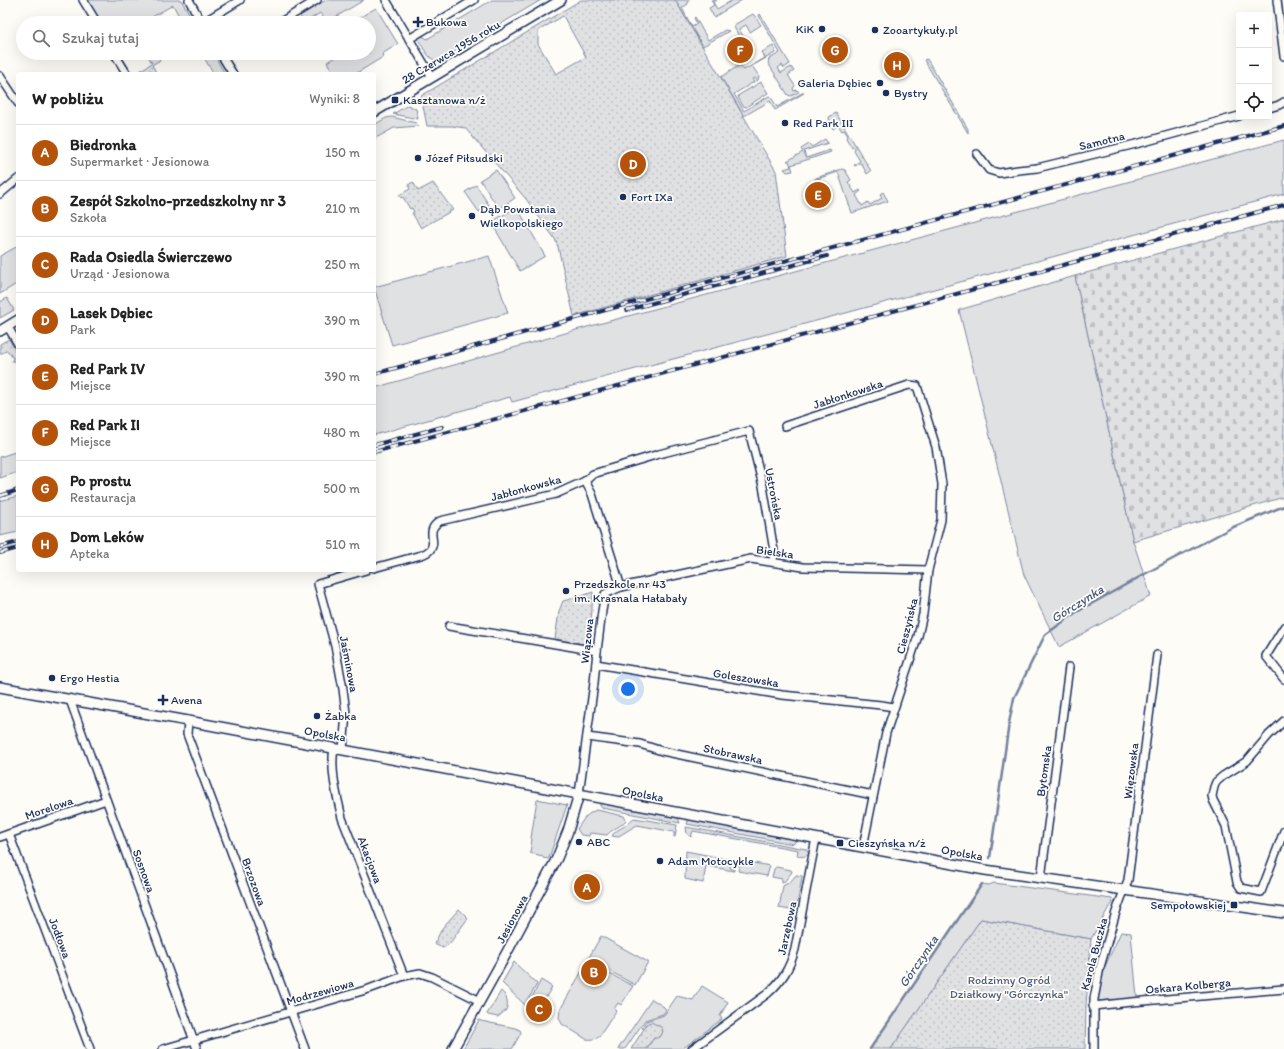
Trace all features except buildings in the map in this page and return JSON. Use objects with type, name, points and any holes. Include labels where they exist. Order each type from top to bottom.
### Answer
[{"type":"street","points":[[83,0],[93,16]]},
{"type":"street","points":[[189,0],[198,16]]},
{"type":"street","points":[[214,16],[240,0]]},
{"type":"street","points":[[291,16],[317,0]]},
{"type":"street","points":[[386,0],[432,77]]},
{"type":"street","points":[[410,39],[474,0]]},
{"type":"street","name":"28 Czerwca 1956 roku","points":[[376,111],[561,0]]},
{"type":"street","points":[[1276,0],[1284,56]]},
{"type":"street","points":[[118,60],[126,72]]},
{"type":"street","points":[[225,60],[232,72]]},
{"type":"street","points":[[0,76],[16,100]]},
{"type":"street","points":[[1272,107],[1284,102]]},
{"type":"street","name":"Samotna","points":[[976,154],[989,170],[999,173],[1037,168],[1140,143],[1236,117]]},
{"type":"street","points":[[0,194],[16,181]]},
{"type":"street","points":[[16,321],[4,329],[16,342]]},
{"type":"street","name":"Jabłonkowska","points":[[785,426],[909,385],[917,386]]},
{"type":"street","name":"Cieszyńska","points":[[863,847],[886,733],[918,636],[923,614],[928,570],[941,520],[942,484],[936,447],[917,386]]},
{"type":"street","name":"Jabłonkowska","points":[[376,567],[428,552],[432,545],[432,528],[440,521],[556,494],[585,482],[593,474],[659,454],[749,431]]},
{"type":"street","name":"Ustrońska","points":[[749,431],[763,486],[774,551],[773,562]]},
{"type":"street","points":[[585,482],[592,494],[620,587]]},
{"type":"street","name":"Bielska","points":[[620,587],[751,559],[803,567],[928,570]]},
{"type":"street","name":"Jaśminowa","points":[[338,749],[346,713],[335,646],[318,584],[359,572]]},
{"type":"street","name":"Wiązowa","points":[[579,794],[605,594],[620,587]]},
{"type":"street","points":[[449,626],[597,651]]},
{"type":"street","points":[[1284,627],[1266,656],[1284,679]]},
{"type":"street","name":"Więzowska","points":[[1125,890],[1128,880],[1157,655]]},
{"type":"street","name":"Goleszowska","points":[[596,664],[782,695],[894,707]]},
{"type":"street","name":"Bytomska","points":[[1041,878],[1069,667]]},
{"type":"street","name":"Opolska","points":[[0,688],[188,721],[985,870],[1284,913]]},
{"type":"street","name":"Sosnowa","points":[[70,700],[197,1049]]},
{"type":"street","name":"Brzozowa","points":[[188,721],[187,734],[304,1049]]},
{"type":"street","points":[[1284,721],[1269,735],[1247,761],[1219,779],[1214,787],[1212,796],[1214,805],[1226,826],[1237,882],[1241,888],[1261,892],[1284,831]]},
{"type":"street","name":"Stobrawska","points":[[587,737],[640,744],[662,751],[873,795]]},
{"type":"street","name":"Akacjowa","points":[[338,749],[332,759],[337,797],[342,818],[404,976]]},
{"type":"street","name":"Jesionowa","points":[[453,1049],[557,858],[568,831],[579,794]]},
{"type":"street","name":"Morelowa","points":[[0,837],[106,800]]},
{"type":"street","name":"Jodłowa","points":[[9,834],[90,1049]]},
{"type":"street","name":"Jarzębowa","points":[[692,1049],[767,994],[777,985],[788,969],[795,949],[816,838]]},
{"type":"street","name":"Karola Buczka","points":[[1094,1049],[1094,998],[1100,967],[1116,912],[1125,890]]},
{"type":"street","name":"Modrzewiowa","points":[[162,1049],[382,985],[404,976],[420,973],[480,1001]]},
{"type":"street","name":"Oskara Kolberga","points":[[1094,1006],[1147,1000],[1284,989]]},
{"type":"green space","points":[[87,0],[181,0],[191,16],[179,16],[173,5],[154,16],[96,16]]},
{"type":"green space","points":[[326,0],[364,0],[337,16],[322,16],[320,13],[315,16],[300,16]]},
{"type":"green space","points":[[492,0],[541,0],[439,61],[432,59],[424,50],[418,39],[421,35],[427,39]]},
{"type":"green space","points":[[581,0],[675,0],[776,171],[787,256],[574,316],[555,239],[526,199],[465,128],[452,126],[427,126],[421,96]],"holes":[[[563,16],[586,57],[556,74],[538,44],[538,31]]]},
{"type":"green space","points":[[675,0],[690,0],[687,2],[688,4],[682,8],[692,27],[697,24],[694,18],[695,17],[708,40],[725,30],[729,31],[703,46]]},
{"type":"green space","points":[[711,0],[717,0],[713,2],[717,9],[733,0],[742,0],[714,17],[709,8],[714,5]]},
{"type":"green space","points":[[376,8],[398,44],[382,54],[383,57],[358,72],[333,72],[327,62],[330,60],[376,60],[376,16],[362,16]]},
{"type":"green space","points":[[753,14],[761,25],[750,32],[746,25],[739,29],[743,36],[740,38],[734,25]]},
{"type":"green space","points":[[760,14],[790,64],[784,68],[782,65],[778,68],[781,73],[791,67],[794,71],[788,75],[795,86],[793,88],[794,91],[797,90],[799,92],[791,96],[788,95],[768,63],[769,59],[780,53],[759,16]]},
{"type":"green space","points":[[773,46],[775,53],[752,66],[759,76],[758,80],[757,81],[755,78],[752,79],[754,82],[734,94],[744,111],[769,96],[777,107],[804,93],[775,110],[770,101],[744,116],[721,77],[740,65],[744,70],[765,58],[762,52]]},
{"type":"green space","points":[[927,59],[968,129],[968,133],[924,60]]},
{"type":"green space","points":[[150,60],[160,60],[152,65],[156,72],[142,72],[141,70],[152,63]]},
{"type":"green space","points":[[205,60],[217,60],[224,72],[213,72]]},
{"type":"green space","points":[[761,82],[768,93],[746,107],[743,106],[738,97],[739,95]]},
{"type":"green space","points":[[408,105],[416,109],[418,119],[393,114]]},
{"type":"green space","points":[[836,113],[871,171],[867,174],[861,163],[855,166],[854,165],[860,161],[854,151],[854,147],[852,148],[846,138],[848,136],[844,130],[842,131],[838,125],[833,129],[832,127],[837,124],[836,121],[830,124],[829,117]]},
{"type":"green space","points":[[392,117],[416,123],[419,126],[394,128],[376,138],[376,124],[386,118]]},
{"type":"green space","points":[[825,139],[828,143],[804,151],[806,158],[830,150],[831,152],[791,165],[793,171],[787,172],[784,169],[791,167],[789,161],[787,161],[803,152],[801,149],[809,144],[812,147]]},
{"type":"green space","points":[[1284,140],[1284,194],[512,402],[510,397],[376,434],[376,387],[576,330]]},
{"type":"green space","points":[[842,169],[845,170],[851,180],[848,182],[855,193],[860,190],[861,191],[856,195],[862,206],[868,202],[870,205],[882,198],[880,194],[883,192],[888,201],[852,213],[838,172],[817,179],[819,185],[817,186],[815,179]]},
{"type":"green space","points":[[496,170],[515,198],[499,209],[480,180]]},
{"type":"green space","points":[[413,182],[418,191],[433,183],[453,210],[421,228],[412,213],[414,212],[412,208],[410,209],[403,197],[401,198],[399,195],[410,189],[408,185]]},
{"type":"green space","points":[[476,185],[489,205],[479,212],[465,192]]},
{"type":"green space","points":[[517,207],[545,256],[520,271],[491,222]]},
{"type":"green space","points":[[1284,219],[1284,497],[1133,541],[1075,276]]},
{"type":"green space","points":[[16,247],[16,284],[0,294],[0,256]]},
{"type":"green space","points":[[489,256],[508,313],[392,345],[376,293],[376,286]]},
{"type":"green space","points":[[1075,276],[1133,541],[1151,596],[1059,647],[1024,575],[959,310]]},
{"type":"green space","points":[[7,298],[14,310],[0,318],[0,302]]},
{"type":"green space","points":[[9,339],[16,351],[16,363],[12,361],[13,358],[8,351],[0,354],[0,344]]},
{"type":"green space","points":[[16,452],[16,473],[0,478],[0,457]]},
{"type":"green space","points":[[16,497],[16,532],[0,536],[0,501]]},
{"type":"green space","points":[[593,592],[590,640],[583,644],[555,639],[559,611],[563,601]]},
{"type":"green space","points":[[537,799],[567,805],[548,859],[543,858],[543,856],[530,853]]},
{"type":"green space","points":[[600,803],[678,818],[680,823],[602,808]]},
{"type":"green space","points":[[596,810],[624,816],[626,820],[607,835],[590,833],[589,836],[581,835],[577,829],[587,816]]},
{"type":"green space","points":[[634,818],[677,825],[675,837],[674,832],[637,825],[617,837],[612,836],[616,831]]},
{"type":"green space","points":[[690,820],[796,840],[793,844],[687,824]]},
{"type":"green space","points":[[686,827],[806,849],[809,854],[806,856],[797,856],[798,850],[693,831],[691,837],[687,834]]},
{"type":"green space","points":[[686,851],[732,860],[730,868],[734,869],[734,871],[706,866],[703,883],[685,879]]},
{"type":"green space","points":[[743,861],[770,866],[767,876],[738,871],[740,862]]},
{"type":"green space","points":[[776,867],[791,870],[792,872],[784,882],[782,882],[782,879],[772,877]]},
{"type":"green space","points":[[796,875],[802,877],[796,911],[779,908],[783,886],[790,882]]},
{"type":"green space","points":[[994,883],[1112,899],[1113,903],[1091,939],[981,919],[891,1049],[870,1049],[982,884],[989,885]]},
{"type":"green space","points":[[459,909],[468,918],[450,943],[443,948],[434,944],[443,927]]},
{"type":"green space","name":"Rodzinny Ogród Działkowy \"Górczynka\"","points":[[981,919],[1091,939],[1086,1005],[1085,1049],[891,1049]]},
{"type":"green space","points":[[1121,932],[1131,933],[1137,998],[1102,1002],[1097,999],[1100,977]]},
{"type":"green space","points":[[601,936],[648,962],[635,985],[588,959]]},
{"type":"green space","points":[[514,962],[537,984],[525,1005],[502,983]]},
{"type":"green space","points":[[587,962],[633,986],[621,1005],[618,1003],[614,1009],[616,1011],[599,1037],[594,1039],[586,1039],[562,1024],[559,1018],[560,1010]]},
{"type":"green space","points":[[541,980],[552,987],[535,1015],[526,1009]]},
{"type":"green space","points":[[702,986],[728,1002],[720,1016],[722,1019],[682,1049],[646,1049],[654,1038],[647,1024],[644,1029],[642,1028],[646,1021],[664,1015],[677,996],[693,1000]]},
{"type":"green space","points":[[501,991],[507,1000],[506,1010],[498,1017],[488,1015],[487,1014]]},
{"type":"green space","points":[[652,999],[666,1010],[663,1014],[645,1020],[625,1049],[618,1049]]},
{"type":"green space","points":[[479,1020],[515,1028],[520,1030],[521,1033],[512,1049],[463,1049]]},
{"type":"green space","points":[[651,1022],[661,1027],[663,1031],[661,1036],[654,1038],[646,1049],[631,1049],[647,1024]]},
{"type":"waterway","name":"Górczynka","points":[[990,858],[1009,723],[1014,698],[1045,635],[1075,613],[1152,570],[1231,528],[1284,506]]},
{"type":"waterway","name":"Górczynka","points":[[870,1049],[982,884]]},
{"type":"railway","points":[[376,373],[729,276],[1284,126]]},
{"type":"railway","points":[[376,451],[1284,205]]},
{"type":"railway","points":[[627,310],[827,256]]},
{"type":"railway","points":[[376,444],[442,427]]},
{"type":"railway","points":[[0,496],[16,491]]},
{"type":"railway","points":[[0,547],[16,543]]},
{"type":"railway","points":[[0,553],[16,549]]},
{"type":"place","name":"Bukowa","points":[[418,22]]},
{"type":"place","name":"KiK","points":[[822,29]]},
{"type":"place","name":"Zooartykuły.pl","points":[[875,30]]},
{"type":"place","name":"Red Park II","points":[[740,50]]},
{"type":"place","name":"Po prostu","points":[[835,50]]},
{"type":"place","name":"Dom Leków","points":[[897,65]]},
{"type":"place","name":"Galeria Dębiec","points":[[880,83]]},
{"type":"place","name":"Bystry","points":[[886,93]]},
{"type":"place","name":"Kasztanowa n/ż","points":[[395,100]]},
{"type":"place","name":"Red Park III","points":[[785,123]]},
{"type":"place","name":"Józef Piłsudski","points":[[418,158]]},
{"type":"place","name":"Lasek Dębiec","points":[[633,164]]},
{"type":"place","name":"Red Park IV","points":[[818,195]]},
{"type":"place","name":"Fort IXa","points":[[623,197]]},
{"type":"place","name":"Dąb Powstania Wielkopolskiego","points":[[472,216]]},
{"type":"place","name":"Przedszkole nr 43 im. Krasnala Hałabały","points":[[566,591]]},
{"type":"place","name":"Ergo Hestia","points":[[52,678]]},
{"type":"place","name":"Avena","points":[[163,700]]},
{"type":"place","name":"Żabka","points":[[317,716]]},
{"type":"place","name":"ABC","points":[[579,842]]},
{"type":"place","name":"Cieszyńska n/ż","points":[[840,843]]},
{"type":"place","name":"Adam Motocykle","points":[[660,861]]},
{"type":"place","name":"Biedronka","points":[[587,887]]},
{"type":"place","name":"Sempołowskiej","points":[[1234,905]]},
{"type":"place","name":"Zespół Szkolno-przedszkolny nr 3","points":[[594,972]]},
{"type":"place","name":"Rada Osiedla Świerczewo","points":[[539,1009]]}]
